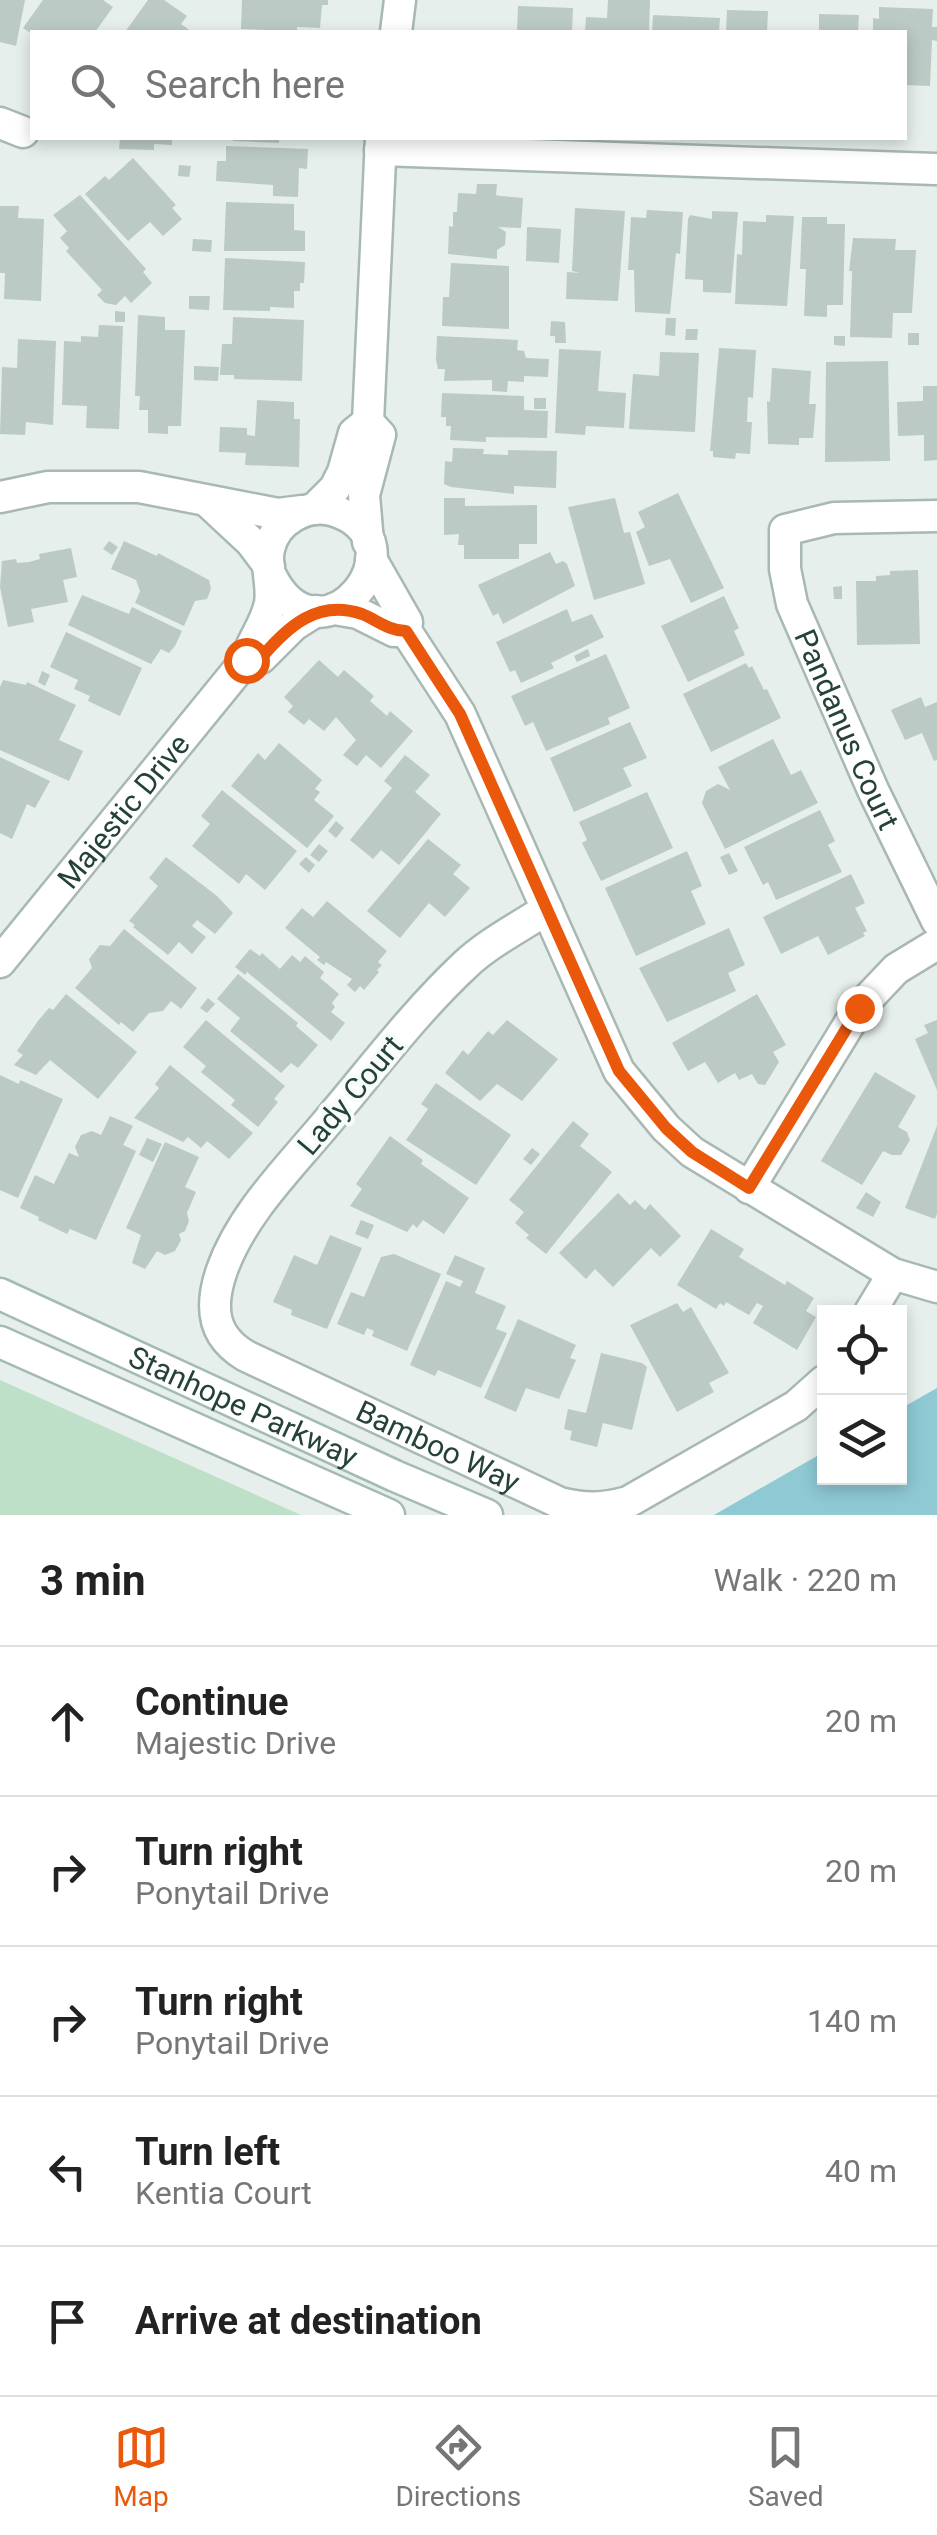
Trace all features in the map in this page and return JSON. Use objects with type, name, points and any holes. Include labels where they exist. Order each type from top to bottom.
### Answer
[{"type":"street","points":[[396,30],[400,0]]},
{"type":"street","points":[[325,610],[350,601],[363,588],[370,551],[364,495],[380,435],[368,422],[381,144],[935,169]]},
{"type":"street","points":[[270,571],[269,549],[276,532],[335,488],[354,432],[368,422]]},
{"type":"street","points":[[0,497],[48,488],[138,486],[278,514],[336,511],[351,519],[407,622],[406,631],[460,714],[619,1071],[630,1086],[692,1152],[893,1274],[937,1288]]},
{"type":"street","points":[[207,502],[251,542],[286,600],[358,613],[394,631],[406,631]]},
{"type":"street","name":"Pandanus Court","points":[[937,516],[834,518],[785,530],[785,569],[792,604],[873,790],[937,921]]},
{"type":"street","name":"Majestic Drive","points":[[0,962],[246,660],[266,619],[270,571]]},
{"type":"street","name":"Majestic Drive","points":[[246,660],[261,658],[294,625],[325,610]]},
{"type":"street","name":"Lady Court","points":[[216,1325],[222,1271],[262,1201],[422,1008],[468,962],[546,908]]},
{"type":"street","points":[[749,1188],[859,1008],[896,969],[937,944]]},
{"type":"street","points":[[874,1305],[893,1274]]},
{"type":"street","name":"Stanhope Parkway","points":[[0,1294],[487,1515]]},
{"type":"street","name":"Bamboo Way","points":[[216,1325],[231,1347],[246,1356],[560,1503],[584,1508],[628,1502],[796,1406],[817,1387]]},
{"type":"street","name":"Stanhope Parkway","points":[[0,1342],[389,1515]]},
{"type":"green space","points":[[0,1380],[301,1515],[0,1515]]},
{"type":"water","points":[[937,1388],[937,1515],[714,1515],[817,1456],[817,1485],[907,1485],[907,1405]]},
{"type":"building","points":[[0,0],[25,0],[16,46],[0,42]]},
{"type":"building","points":[[43,0],[103,0],[113,7],[96,30],[30,33],[23,28]]},
{"type":"building","points":[[148,0],[164,0],[187,16],[181,24],[189,30],[126,30]]},
{"type":"building","points":[[242,0],[328,0],[328,5],[322,5],[320,28],[241,29]]},
{"type":"building","points":[[608,0],[650,0],[649,30],[585,30],[586,17],[607,18]]},
{"type":"building","points":[[518,6],[573,8],[572,30],[517,30]]},
{"type":"building","points":[[879,7],[933,9],[932,27],[937,27],[937,41],[932,40],[930,86],[907,85],[907,30],[873,30],[873,18],[879,19]]},
{"type":"building","points":[[727,10],[768,11],[767,30],[726,30]]},
{"type":"building","points":[[819,14],[859,15],[858,30],[819,30]]},
{"type":"building","points":[[653,15],[720,18],[719,30],[652,30]]},
{"type":"building","points":[[120,140],[172,140],[172,145],[154,144],[154,150],[119,149]]},
{"type":"building","points":[[279,140],[279,143],[233,141]]},
{"type":"building","points":[[226,146],[308,149],[307,169],[299,168],[298,197],[273,196],[273,185],[216,181],[217,161],[226,161]]},
{"type":"building","points":[[133,158],[176,205],[172,208],[182,219],[163,236],[150,222],[128,241],[85,194],[105,176],[109,180]]},
{"type":"building","points":[[179,165],[191,166],[189,177],[178,176]]},
{"type":"building","points":[[477,184],[497,184],[496,195],[523,198],[521,228],[498,227],[506,232],[505,245],[497,250],[497,259],[448,254],[449,226],[453,227],[458,193],[476,194]]},
{"type":"building","points":[[80,195],[146,269],[143,272],[152,283],[131,303],[125,296],[116,305],[105,303],[97,295],[102,290],[66,251],[69,248],[60,238],[67,231],[53,215]]},
{"type":"building","points":[[226,202],[294,204],[294,230],[305,231],[305,251],[224,251]]},
{"type":"building","points":[[0,206],[19,206],[18,218],[44,219],[41,301],[4,299]]},
{"type":"building","points":[[575,208],[625,211],[618,301],[566,299],[567,272],[580,273],[572,271]]},
{"type":"building","points":[[647,210],[683,212],[670,314],[635,312],[634,270],[628,270],[631,217],[646,218]]},
{"type":"building","points":[[712,211],[738,212],[731,293],[703,292],[703,280],[685,279],[688,219],[690,215],[712,219]]},
{"type":"building","points":[[766,215],[794,216],[787,306],[735,304],[743,221],[766,222]]},
{"type":"building","points":[[802,217],[827,217],[827,224],[845,224],[843,305],[827,305],[827,317],[804,316],[806,269],[800,269]]},
{"type":"building","points":[[527,227],[561,229],[559,263],[526,261]]},
{"type":"building","points":[[853,238],[896,239],[895,250],[916,250],[912,313],[893,313],[892,338],[850,337]]},
{"type":"building","points":[[193,239],[212,240],[211,252],[192,251]]},
{"type":"building","points":[[225,258],[305,262],[304,283],[300,283],[300,291],[294,291],[294,308],[223,310]]},
{"type":"building","points":[[451,263],[509,266],[509,329],[442,326],[443,297],[449,297]]},
{"type":"building","points":[[189,296],[210,296],[209,310],[189,309]]},
{"type":"building","points":[[115,311],[125,312],[125,322],[115,322]]},
{"type":"building","points":[[138,315],[165,317],[165,330],[185,330],[181,426],[168,426],[168,434],[148,433],[148,410],[139,410],[140,396],[135,396]]},
{"type":"building","points":[[233,317],[304,320],[302,381],[220,375],[222,344],[232,344]]},
{"type":"building","points":[[666,318],[676,318],[675,336],[665,335]]},
{"type":"building","points":[[551,321],[565,322],[566,343],[555,343],[555,336],[550,336]]},
{"type":"building","points":[[99,325],[123,326],[119,429],[86,428],[87,406],[62,405],[64,341],[98,337]]},
{"type":"building","points":[[686,329],[698,329],[697,340],[685,340]]},
{"type":"building","points":[[908,333],[919,333],[919,345],[908,345]]},
{"type":"building","points":[[437,336],[518,340],[517,350],[524,351],[526,358],[549,359],[548,377],[524,376],[524,382],[508,381],[507,392],[492,391],[492,380],[444,381],[445,369],[438,369],[436,360]]},
{"type":"building","points":[[834,336],[845,336],[845,346],[834,345]]},
{"type":"building","points":[[18,339],[56,341],[53,425],[26,422],[25,435],[0,434],[2,367],[17,368]]},
{"type":"building","points":[[719,348],[756,350],[753,398],[748,397],[747,422],[752,422],[750,454],[736,453],[735,459],[713,457],[710,451]]},
{"type":"building","points":[[559,349],[601,351],[598,391],[626,393],[624,428],[586,426],[585,435],[555,433]]},
{"type":"building","points":[[660,352],[699,353],[695,432],[629,429],[633,374],[659,376]]},
{"type":"building","points":[[888,361],[890,461],[825,462],[826,362]]},
{"type":"building","points":[[194,366],[219,367],[218,381],[194,380]]},
{"type":"building","points":[[772,368],[811,371],[809,404],[816,404],[813,438],[799,438],[799,445],[768,444],[767,401],[770,402]]},
{"type":"building","points":[[923,386],[937,386],[937,460],[924,461],[924,435],[898,436],[897,402],[923,401]]},
{"type":"building","points":[[442,393],[524,396],[524,410],[548,411],[547,438],[450,440],[451,426],[446,426],[446,417],[441,417]]},
{"type":"building","points":[[534,398],[546,398],[546,409],[534,409]]},
{"type":"building","points":[[257,400],[294,402],[294,419],[300,419],[299,467],[245,465],[246,453],[219,452],[220,427],[247,428],[247,435],[255,436]]},
{"type":"building","points":[[453,448],[508,455],[508,450],[557,451],[556,488],[514,486],[514,494],[451,487],[444,484],[445,461],[452,462]]},
{"type":"building","points":[[678,493],[724,588],[691,603],[670,559],[649,566],[636,532],[645,527],[638,512]]},
{"type":"building","points":[[444,498],[465,498],[465,506],[537,505],[537,544],[519,544],[519,559],[464,559],[464,545],[458,545],[459,534],[444,535]]},
{"type":"building","points":[[615,498],[624,533],[630,532],[645,584],[594,600],[568,507]]},
{"type":"building","points":[[109,541],[118,547],[112,555],[103,549]]},
{"type":"building","points":[[124,541],[157,556],[158,553],[209,580],[207,599],[195,601],[184,626],[135,603],[140,591],[136,580],[111,569]]},
{"type":"building","points":[[71,548],[77,577],[63,580],[68,602],[31,609],[34,622],[8,627],[0,587],[2,561],[29,562],[40,559],[39,554]]},
{"type":"building","points":[[550,552],[556,564],[567,564],[575,586],[503,624],[498,613],[493,616],[478,585]]},
{"type":"building","points":[[918,570],[920,644],[857,645],[856,581],[876,581],[876,576],[890,575],[890,571]]},
{"type":"building","points":[[842,586],[842,599],[834,599],[833,587]]},
{"type":"building","points":[[82,595],[129,614],[132,607],[182,631],[169,653],[161,649],[151,664],[68,625]]},
{"type":"building","points":[[724,596],[739,628],[734,631],[745,655],[688,682],[661,626]]},
{"type":"building","points":[[567,609],[572,622],[592,614],[604,637],[521,683],[515,670],[510,672],[496,642]]},
{"type":"building","points":[[66,632],[142,668],[120,716],[88,701],[90,696],[74,689],[78,680],[50,667]]},
{"type":"building","points":[[588,649],[590,656],[577,662],[574,656]]},
{"type":"building","points":[[606,654],[630,708],[608,718],[610,724],[546,751],[533,722],[525,726],[511,696]]},
{"type":"building","points":[[319,660],[338,677],[344,670],[374,696],[370,701],[387,716],[390,711],[413,731],[381,768],[366,755],[357,766],[343,755],[356,740],[336,717],[324,731],[309,719],[304,725],[288,712],[293,706],[284,697]]},
{"type":"building","points":[[746,663],[767,689],[781,718],[711,752],[683,694]]},
{"type":"building","points":[[42,671],[50,675],[45,686],[38,682]]},
{"type":"building","points":[[3,680],[26,685],[27,682],[76,705],[59,740],[83,751],[69,781],[0,750]]},
{"type":"building","points":[[921,697],[925,707],[937,702],[934,761],[922,733],[905,740],[891,710]]},
{"type":"building","points":[[630,722],[647,758],[623,768],[632,786],[574,812],[550,758]]},
{"type":"building","points":[[773,739],[791,775],[801,770],[818,803],[725,849],[702,803],[706,791],[718,784],[730,790],[718,767]]},
{"type":"building","points":[[279,743],[322,780],[315,789],[320,792],[314,800],[334,816],[307,848],[231,786],[258,753],[265,760]]},
{"type":"building","points":[[405,755],[430,775],[415,792],[441,814],[399,865],[381,850],[373,859],[350,840],[392,788],[384,781]]},
{"type":"building","points":[[0,757],[50,781],[35,808],[27,804],[12,839],[0,833]]},
{"type":"building","points":[[222,790],[297,851],[265,890],[246,874],[239,884],[192,846],[210,824],[201,816]]},
{"type":"building","points":[[647,792],[673,848],[601,881],[582,843],[587,840],[579,822]]},
{"type":"building","points":[[820,810],[835,841],[828,845],[842,872],[776,900],[768,882],[763,885],[744,847]]},
{"type":"building","points":[[336,821],[344,828],[336,838],[328,831]]},
{"type":"building","points":[[428,839],[461,865],[453,874],[470,888],[445,917],[429,903],[400,938],[367,911]]},
{"type":"building","points":[[319,844],[328,851],[319,862],[310,855]]},
{"type":"building","points":[[687,851],[702,886],[691,891],[706,924],[636,956],[605,888]]},
{"type":"building","points":[[729,853],[738,871],[729,875],[720,857]]},
{"type":"building","points":[[166,857],[233,913],[215,934],[197,920],[192,926],[206,937],[192,954],[179,942],[168,955],[129,921],[158,886],[149,878]]},
{"type":"building","points":[[306,857],[315,865],[309,873],[299,864]]},
{"type":"building","points":[[851,874],[865,903],[855,908],[867,931],[865,936],[828,955],[818,936],[781,954],[763,917]]},
{"type":"building","points":[[327,901],[387,951],[378,962],[382,965],[379,972],[364,990],[360,986],[355,992],[347,985],[352,979],[317,960],[320,957],[285,928],[302,908],[313,917]]},
{"type":"building","points":[[729,928],[745,965],[728,973],[736,991],[667,1022],[639,968]]},
{"type":"building","points":[[124,929],[197,988],[181,1009],[171,1001],[163,1011],[149,1013],[133,1032],[75,988],[92,968],[89,959],[100,945],[110,946]]},
{"type":"building","points":[[250,949],[260,956],[262,953],[280,969],[292,955],[300,962],[305,956],[324,972],[320,978],[339,994],[331,1012],[345,1023],[331,1041],[247,972],[245,975],[235,967]]},
{"type":"building","points":[[238,974],[298,1023],[296,1026],[318,1045],[298,1068],[291,1063],[281,1073],[230,1031],[240,1018],[217,999]]},
{"type":"building","points":[[66,994],[137,1052],[98,1099],[50,1060],[36,1075],[14,1065],[23,1055],[17,1051],[38,1021]]},
{"type":"building","points":[[757,994],[786,1045],[773,1052],[779,1062],[765,1085],[758,1084],[752,1074],[739,1080],[735,1073],[718,1083],[705,1062],[688,1071],[672,1043]]},
{"type":"building","points":[[208,998],[215,1004],[207,1013],[200,1008]]},
{"type":"building","points":[[206,1020],[285,1086],[258,1127],[231,1105],[235,1100],[201,1072],[206,1066],[183,1047]]},
{"type":"building","points":[[507,1020],[558,1059],[522,1101],[497,1084],[480,1101],[445,1073],[463,1050],[468,1055],[488,1031],[493,1035]]},
{"type":"building","points":[[937,1020],[937,1090],[915,1039],[928,1033],[924,1025]]},
{"type":"building","points":[[170,1065],[253,1133],[229,1159],[207,1141],[201,1148],[188,1137],[183,1142],[134,1118],[159,1088],[155,1084]]},
{"type":"building","points":[[875,1072],[916,1096],[898,1127],[907,1132],[910,1140],[901,1155],[883,1151],[862,1185],[821,1161]]},
{"type":"building","points":[[0,1075],[63,1099],[18,1198],[0,1190]]},
{"type":"building","points":[[436,1083],[511,1135],[476,1185],[406,1140],[428,1109],[421,1104]]},
{"type":"building","points":[[110,1116],[133,1126],[123,1145],[136,1151],[96,1240],[70,1229],[67,1234],[20,1208],[35,1175],[54,1184],[69,1153],[79,1157],[75,1147],[81,1135],[92,1131],[101,1135]]},
{"type":"building","points":[[573,1121],[589,1134],[580,1146],[612,1172],[546,1254],[515,1223],[524,1212],[509,1200]]},
{"type":"building","points":[[937,1126],[937,1214],[935,1219],[905,1208]]},
{"type":"building","points":[[390,1136],[469,1198],[444,1234],[423,1220],[407,1232],[350,1206],[362,1189],[356,1184]]},
{"type":"building","points":[[147,1138],[162,1144],[153,1162],[139,1155]]},
{"type":"building","points":[[165,1142],[199,1157],[185,1187],[196,1192],[187,1213],[189,1221],[179,1234],[181,1240],[175,1251],[165,1255],[157,1251],[145,1269],[132,1263],[141,1235],[126,1228]]},
{"type":"building","points":[[532,1148],[540,1154],[531,1165],[523,1159]]},
{"type":"building","points":[[866,1192],[881,1202],[873,1217],[856,1208]]},
{"type":"building","points":[[618,1193],[630,1205],[635,1200],[645,1210],[650,1204],[681,1236],[660,1257],[651,1248],[613,1287],[595,1269],[586,1279],[559,1253]]},
{"type":"building","points":[[361,1220],[374,1225],[368,1239],[355,1234]]},
{"type":"building","points":[[711,1229],[744,1249],[739,1257],[814,1298],[806,1311],[816,1317],[797,1350],[753,1323],[763,1306],[757,1303],[749,1315],[726,1302],[716,1309],[677,1285]]},
{"type":"building","points":[[330,1235],[362,1248],[327,1329],[291,1315],[292,1310],[273,1302],[294,1255],[317,1265]]},
{"type":"building","points":[[394,1254],[441,1274],[407,1351],[372,1336],[374,1331],[367,1328],[364,1335],[337,1324],[351,1292],[364,1297],[381,1257]]},
{"type":"building","points":[[455,1255],[485,1268],[475,1293],[506,1306],[496,1329],[507,1333],[481,1388],[438,1370],[435,1376],[410,1365],[446,1281],[460,1287],[463,1281],[446,1274]]},
{"type":"building","points":[[677,1303],[683,1312],[691,1307],[729,1373],[709,1383],[714,1392],[677,1412],[630,1325]]},
{"type":"building","points":[[518,1319],[576,1345],[570,1358],[576,1360],[559,1399],[526,1388],[516,1412],[484,1398]]},
{"type":"building","points":[[601,1353],[647,1367],[632,1430],[603,1423],[597,1447],[570,1440],[572,1431],[564,1429],[568,1409],[586,1413]]},
{"type":"route","points":[[246,660],[261,658],[276,640],[316,611],[358,613],[394,631],[406,631],[460,714],[619,1071],[640,1100],[692,1152],[749,1188],[859,1008]]}]
